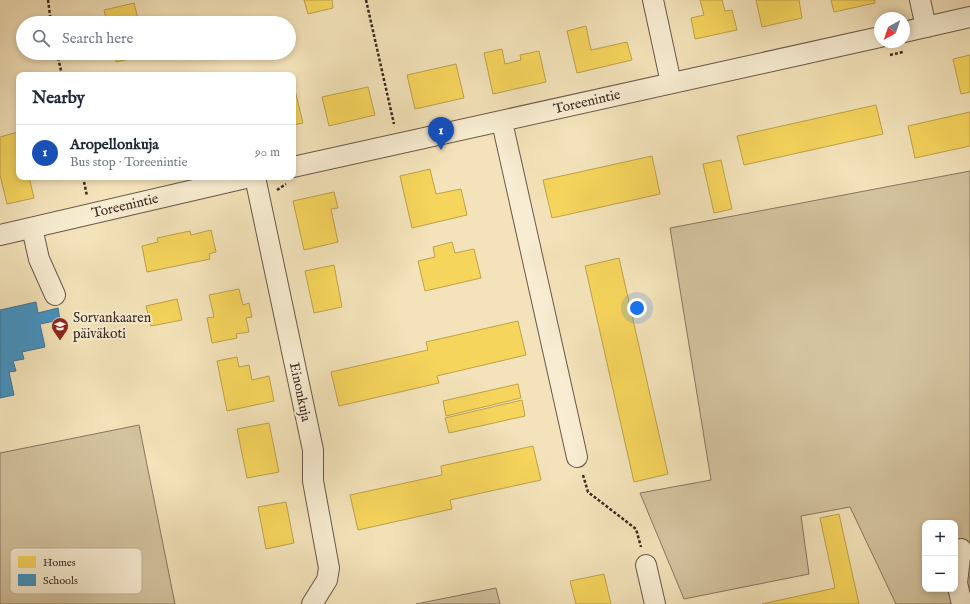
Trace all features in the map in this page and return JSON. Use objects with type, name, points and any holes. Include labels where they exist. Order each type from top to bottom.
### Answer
[{"type":"street","points":[[653,0],[671,82]]},
{"type":"street","points":[[920,0],[926,27]]},
{"type":"street","points":[[910,31],[970,17]]},
{"type":"street","name":"Toreenintie","points":[[296,166],[502,122],[671,82],[874,38]]},
{"type":"street","points":[[502,122],[577,457]]},
{"type":"street","name":"Toreenintie","points":[[0,235],[237,180]]},
{"type":"street","name":"Einonkuja","points":[[255,180],[313,450],[313,480],[330,568],[327,580],[312,604]]},
{"type":"street","points":[[32,228],[38,259],[55,295]]},
{"type":"street","points":[[961,549],[957,582],[962,604]]},
{"type":"street","points":[[646,565],[656,604]]},
{"type":"path","points":[[48,0],[50,16]]},
{"type":"path","points":[[366,0],[398,144]]},
{"type":"path","points":[[59,60],[61,72]]},
{"type":"path","points":[[577,457],[588,492],[636,529],[646,565]]},
{"type":"shaded area","points":[[970,171],[970,604],[896,604],[850,507],[801,516],[809,574],[684,599],[640,493],[711,480],[670,228]]},
{"type":"shaded area","points":[[139,425],[175,604],[0,604],[0,453]]},
{"type":"shaded area","points":[[496,588],[500,604],[416,604]]},
{"type":"building: Homes","points":[[304,0],[332,0],[333,8],[308,14]]},
{"type":"building: Homes","points":[[700,0],[722,0],[725,11],[732,10],[737,30],[695,39],[691,18],[704,15]]},
{"type":"building: Homes","points":[[756,0],[799,0],[802,18],[762,27]]},
{"type":"building: Homes","points":[[831,0],[875,0],[875,3],[834,12]]},
{"type":"building: Homes","points":[[134,3],[137,16],[105,16],[104,10]]},
{"type":"building: Homes","points":[[586,26],[591,50],[627,42],[632,60],[577,73],[567,31]]},
{"type":"building: Homes","points":[[502,49],[505,64],[521,60],[520,55],[539,51],[546,82],[493,94],[484,53]]},
{"type":"building: Homes","points":[[970,55],[970,92],[961,94],[953,59]]},
{"type":"building: Homes","points":[[456,64],[464,98],[415,109],[407,75]]},
{"type":"building: Homes","points":[[368,87],[375,115],[329,126],[322,97]]},
{"type":"building: Homes","points":[[296,94],[303,123],[296,124]]},
{"type":"building: Homes","points":[[876,105],[883,134],[744,165],[737,136]]},
{"type":"building: Homes","points":[[970,112],[970,146],[915,158],[908,126]]},
{"type":"building: Homes","points":[[16,133],[16,180],[30,180],[34,198],[7,204],[0,175],[0,137]]},
{"type":"building: Homes","points":[[652,156],[660,194],[552,218],[543,180]]},
{"type":"building: Homes","points":[[721,160],[732,209],[714,213],[703,164]]},
{"type":"building: Homes","points":[[430,169],[436,194],[461,189],[467,215],[412,228],[400,176]]},
{"type":"building: Homes","points":[[334,192],[338,208],[331,209],[338,242],[304,250],[293,201]]},
{"type":"building: Homes","points":[[211,230],[216,252],[209,254],[210,259],[147,272],[142,246],[158,242],[157,238],[190,231],[191,235]]},
{"type":"building: Homes","points":[[452,242],[455,253],[474,249],[481,278],[425,291],[418,261],[435,257],[433,247]]},
{"type":"building: Homes","points":[[619,258],[668,474],[634,482],[585,266]]},
{"type":"building: Homes","points":[[334,265],[342,307],[314,313],[305,271]]},
{"type":"building: Homes","points":[[239,289],[243,305],[249,303],[252,317],[246,318],[249,332],[236,334],[237,338],[212,343],[207,318],[214,317],[209,295]]},
{"type":"building: Homes","points":[[177,299],[182,320],[151,326],[146,306]]},
{"type":"building: Homes","points":[[518,321],[526,355],[437,376],[439,383],[339,406],[331,372],[428,350],[426,342]]},
{"type":"building: Homes","points":[[237,357],[239,367],[249,365],[252,380],[269,376],[274,401],[227,411],[217,361]]},
{"type":"building: Homes","points":[[518,384],[521,398],[446,416],[443,401]]},
{"type":"building: Homes","points":[[522,400],[525,416],[449,433],[445,418]]},
{"type":"building: Homes","points":[[269,423],[279,472],[247,478],[237,429]]},
{"type":"building: Homes","points":[[533,446],[541,480],[450,500],[452,509],[358,530],[350,495],[442,475],[441,466]]},
{"type":"building: Homes","points":[[286,502],[294,543],[266,549],[258,507]]},
{"type":"building: Homes","points":[[839,514],[859,604],[762,604],[835,588],[820,518]]},
{"type":"building: Homes","points":[[604,574],[611,604],[576,604],[570,581]]},
{"type":"building: Schools","points":[[36,302],[38,313],[58,308],[60,320],[40,324],[45,347],[22,352],[24,359],[13,361],[16,371],[9,372],[14,395],[0,398],[0,310]]},
{"type":"place","name":"Aropellonkuja","points":[[441,150]]},
{"type":"place","name":"Sorvankaaren päiväkoti","points":[[60,341]]}]
